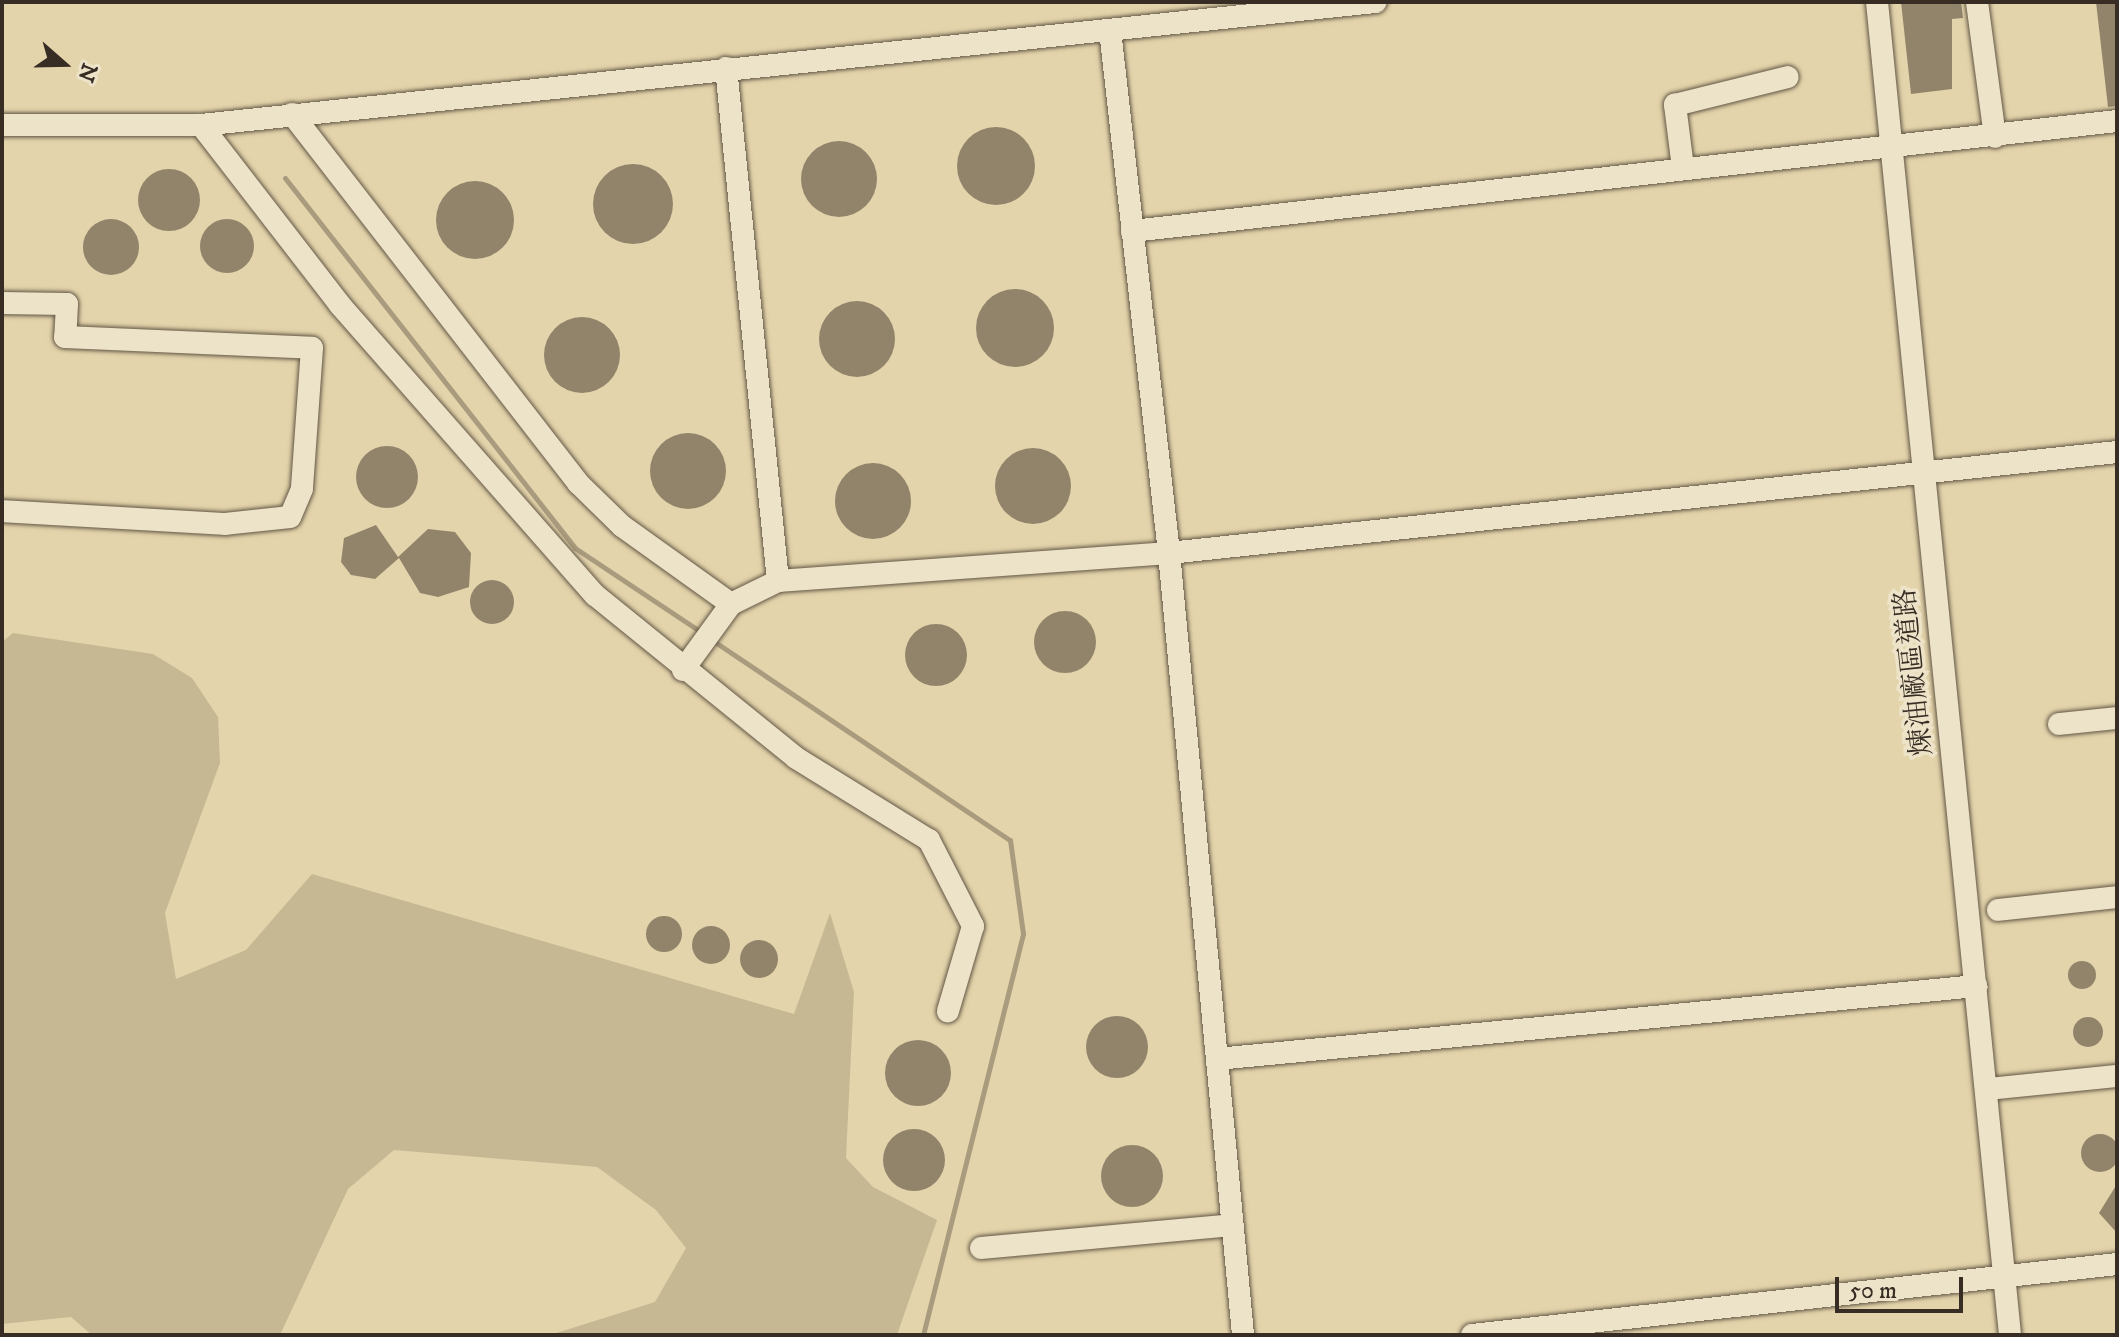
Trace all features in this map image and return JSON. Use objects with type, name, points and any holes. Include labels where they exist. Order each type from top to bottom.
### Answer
[{"type":"lane","points":[[2,125],[201,125],[1376,2]]},
{"type":"lane","name":"煉油廠區道路","points":[[1877,2],[1988,1089],[2010,1335]]},
{"type":"lane","points":[[1977,2],[1995,137]]},
{"type":"lane","points":[[1110,30],[1169,553],[1243,1335]]},
{"type":"lane","points":[[726,68],[778,581]]},
{"type":"lane","points":[[1683,168],[1675,105],[1788,77]]},
{"type":"lane","points":[[292,114],[578,483],[622,526],[731,604]]},
{"type":"lane","points":[[1132,231],[2117,121]]},
{"type":"lane","points":[[201,125],[340,305],[534,532],[683,670],[796,758],[929,840],[973,926],[948,1011]]},
{"type":"lane","points":[[2,303],[67,304],[65,337],[312,348],[302,489],[290,517],[225,524],[2,511]]},
{"type":"lane","points":[[683,670],[731,604],[778,581],[1169,553],[2117,452]]},
{"type":"lane","points":[[2059,724],[2117,718]]},
{"type":"lane","points":[[1998,910],[2117,897]]},
{"type":"lane","points":[[1217,1059],[1977,986]]},
{"type":"lane","points":[[1988,1089],[2117,1076]]},
{"type":"lane","points":[[981,1248],[1232,1225]]},
{"type":"lane","points":[[1472,1335],[2117,1264]]},
{"type":"path","points":[[494,2],[547,2]]},
{"type":"shaded area","points":[[13,633],[153,654],[192,678],[218,717],[220,763],[165,913],[176,979],[246,950],[312,874],[794,1014],[830,913],[854,992],[846,1158],[873,1187],[937,1220],[897,1335],[550,1335],[655,1302],[686,1248],[656,1210],[597,1167],[394,1150],[348,1189],[280,1335],[92,1335],[71,1317],[2,1324],[2,642]]},
{"type":"building","points":[[1901,2],[1961,2],[1963,18],[1952,19],[1952,89],[1911,94]]},
{"type":"building","points":[[2096,2],[2117,2],[2117,106],[2108,107]]},
{"type":"building","points":[[988,127],[1004,127],[1018,133],[1029,144],[1035,166],[1029,188],[1018,199],[1004,205],[988,205],[974,199],[963,188],[957,174],[957,158],[963,144],[974,133]]},
{"type":"building","points":[[839,141],[853,144],[866,152],[874,165],[877,179],[874,193],[866,206],[853,214],[839,217],[825,214],[812,206],[804,193],[801,179],[804,165],[812,152],[825,144]]},
{"type":"building","points":[[633,164],[648,167],[661,176],[670,189],[673,204],[670,219],[661,232],[648,241],[633,244],[618,241],[605,232],[596,219],[593,204],[596,189],[605,176],[618,167]]},
{"type":"building","points":[[163,169],[175,169],[191,178],[198,188],[198,212],[191,222],[175,231],[163,231],[143,217],[138,206],[138,194],[152,174]]},
{"type":"building","points":[[475,181],[490,184],[502,193],[511,205],[514,220],[511,235],[502,247],[490,256],[475,259],[460,256],[448,247],[439,235],[436,220],[439,205],[448,193],[460,184]]},
{"type":"building","points":[[111,219],[131,227],[139,247],[131,267],[111,275],[91,267],[83,247],[91,227]]},
{"type":"building","points":[[227,219],[246,227],[254,246],[246,265],[227,273],[208,265],[200,246],[208,227]]},
{"type":"building","points":[[1015,289],[1030,292],[1047,306],[1054,328],[1051,343],[1037,360],[1015,367],[1000,364],[983,350],[976,328],[979,313],[993,296]]},
{"type":"building","points":[[857,301],[872,304],[884,312],[892,324],[895,339],[892,354],[884,366],[872,374],[857,377],[842,374],[830,366],[822,354],[819,339],[822,324],[830,312],[842,304]]},
{"type":"building","points":[[575,317],[589,317],[603,323],[614,334],[620,355],[617,370],[609,382],[589,393],[575,393],[561,387],[550,376],[544,362],[544,348],[550,334],[561,323]]},
{"type":"building","points":[[688,433],[702,436],[715,444],[723,457],[726,471],[723,485],[715,498],[702,506],[688,509],[674,506],[661,498],[653,485],[650,471],[653,457],[661,444],[674,436]]},
{"type":"building","points":[[387,446],[409,455],[418,477],[409,499],[387,508],[365,499],[356,477],[365,455]]},
{"type":"building","points":[[1033,448],[1048,451],[1060,459],[1068,471],[1071,486],[1068,501],[1060,513],[1048,521],[1033,524],[1018,521],[1006,513],[998,501],[995,486],[998,471],[1006,459],[1018,451]]},
{"type":"building","points":[[873,463],[888,466],[900,474],[908,486],[911,501],[908,516],[900,528],[888,536],[873,539],[858,536],[846,528],[838,516],[835,501],[838,486],[846,474],[858,466]]},
{"type":"building","points":[[376,525],[398,557],[428,529],[455,532],[471,553],[469,587],[438,597],[420,593],[399,558],[375,579],[351,575],[341,562],[344,538]]},
{"type":"building","points":[[492,580],[507,587],[514,602],[507,617],[492,624],[477,617],[470,602],[477,587]]},
{"type":"building","points":[[1065,611],[1077,613],[1087,620],[1094,630],[1094,654],[1087,664],[1077,671],[1065,673],[1053,671],[1043,664],[1036,654],[1034,642],[1036,630],[1043,620],[1053,613]]},
{"type":"building","points":[[930,624],[942,624],[958,633],[965,643],[965,667],[958,677],[942,686],[930,686],[910,672],[905,661],[905,649],[919,629]]},
{"type":"building","points":[[664,916],[677,921],[682,934],[677,947],[664,952],[651,947],[646,934],[651,921]]},
{"type":"building","points":[[711,926],[724,932],[730,945],[724,958],[711,964],[698,958],[692,945],[698,932]]},
{"type":"building","points":[[759,940],[773,945],[778,959],[773,973],[759,978],[745,973],[740,959],[745,945]]},
{"type":"building","points":[[2082,961],[2092,965],[2096,975],[2092,985],[2082,989],[2072,985],[2068,975],[2072,965]]},
{"type":"building","points":[[1117,1016],[1139,1025],[1148,1047],[1139,1069],[1117,1078],[1095,1069],[1086,1047],[1095,1025]]},
{"type":"building","points":[[2088,1017],[2099,1021],[2103,1032],[2099,1043],[2088,1047],[2077,1043],[2073,1032],[2077,1021]]},
{"type":"building","points":[[918,1040],[941,1050],[951,1073],[941,1096],[918,1106],[895,1096],[885,1073],[895,1050]]},
{"type":"building","points":[[908,1129],[920,1129],[936,1138],[943,1148],[943,1172],[936,1182],[920,1191],[908,1191],[888,1177],[883,1166],[883,1154],[897,1134]]},
{"type":"building","points":[[2100,1134],[2114,1139],[2119,1153],[2114,1167],[2100,1172],[2086,1167],[2081,1153],[2086,1139]]},
{"type":"building","points":[[1126,1145],[1138,1145],[1154,1154],[1161,1164],[1161,1188],[1154,1198],[1138,1207],[1126,1207],[1106,1193],[1101,1182],[1101,1170],[1115,1150]]},
{"type":"building","points":[[2117,1184],[2117,1233],[2099,1213]]},
{"type":"waterway","points":[[285,178],[575,548],[701,632]]},
{"type":"waterway","points":[[712,640],[1010,840],[1023,934],[923,1335]]}]
